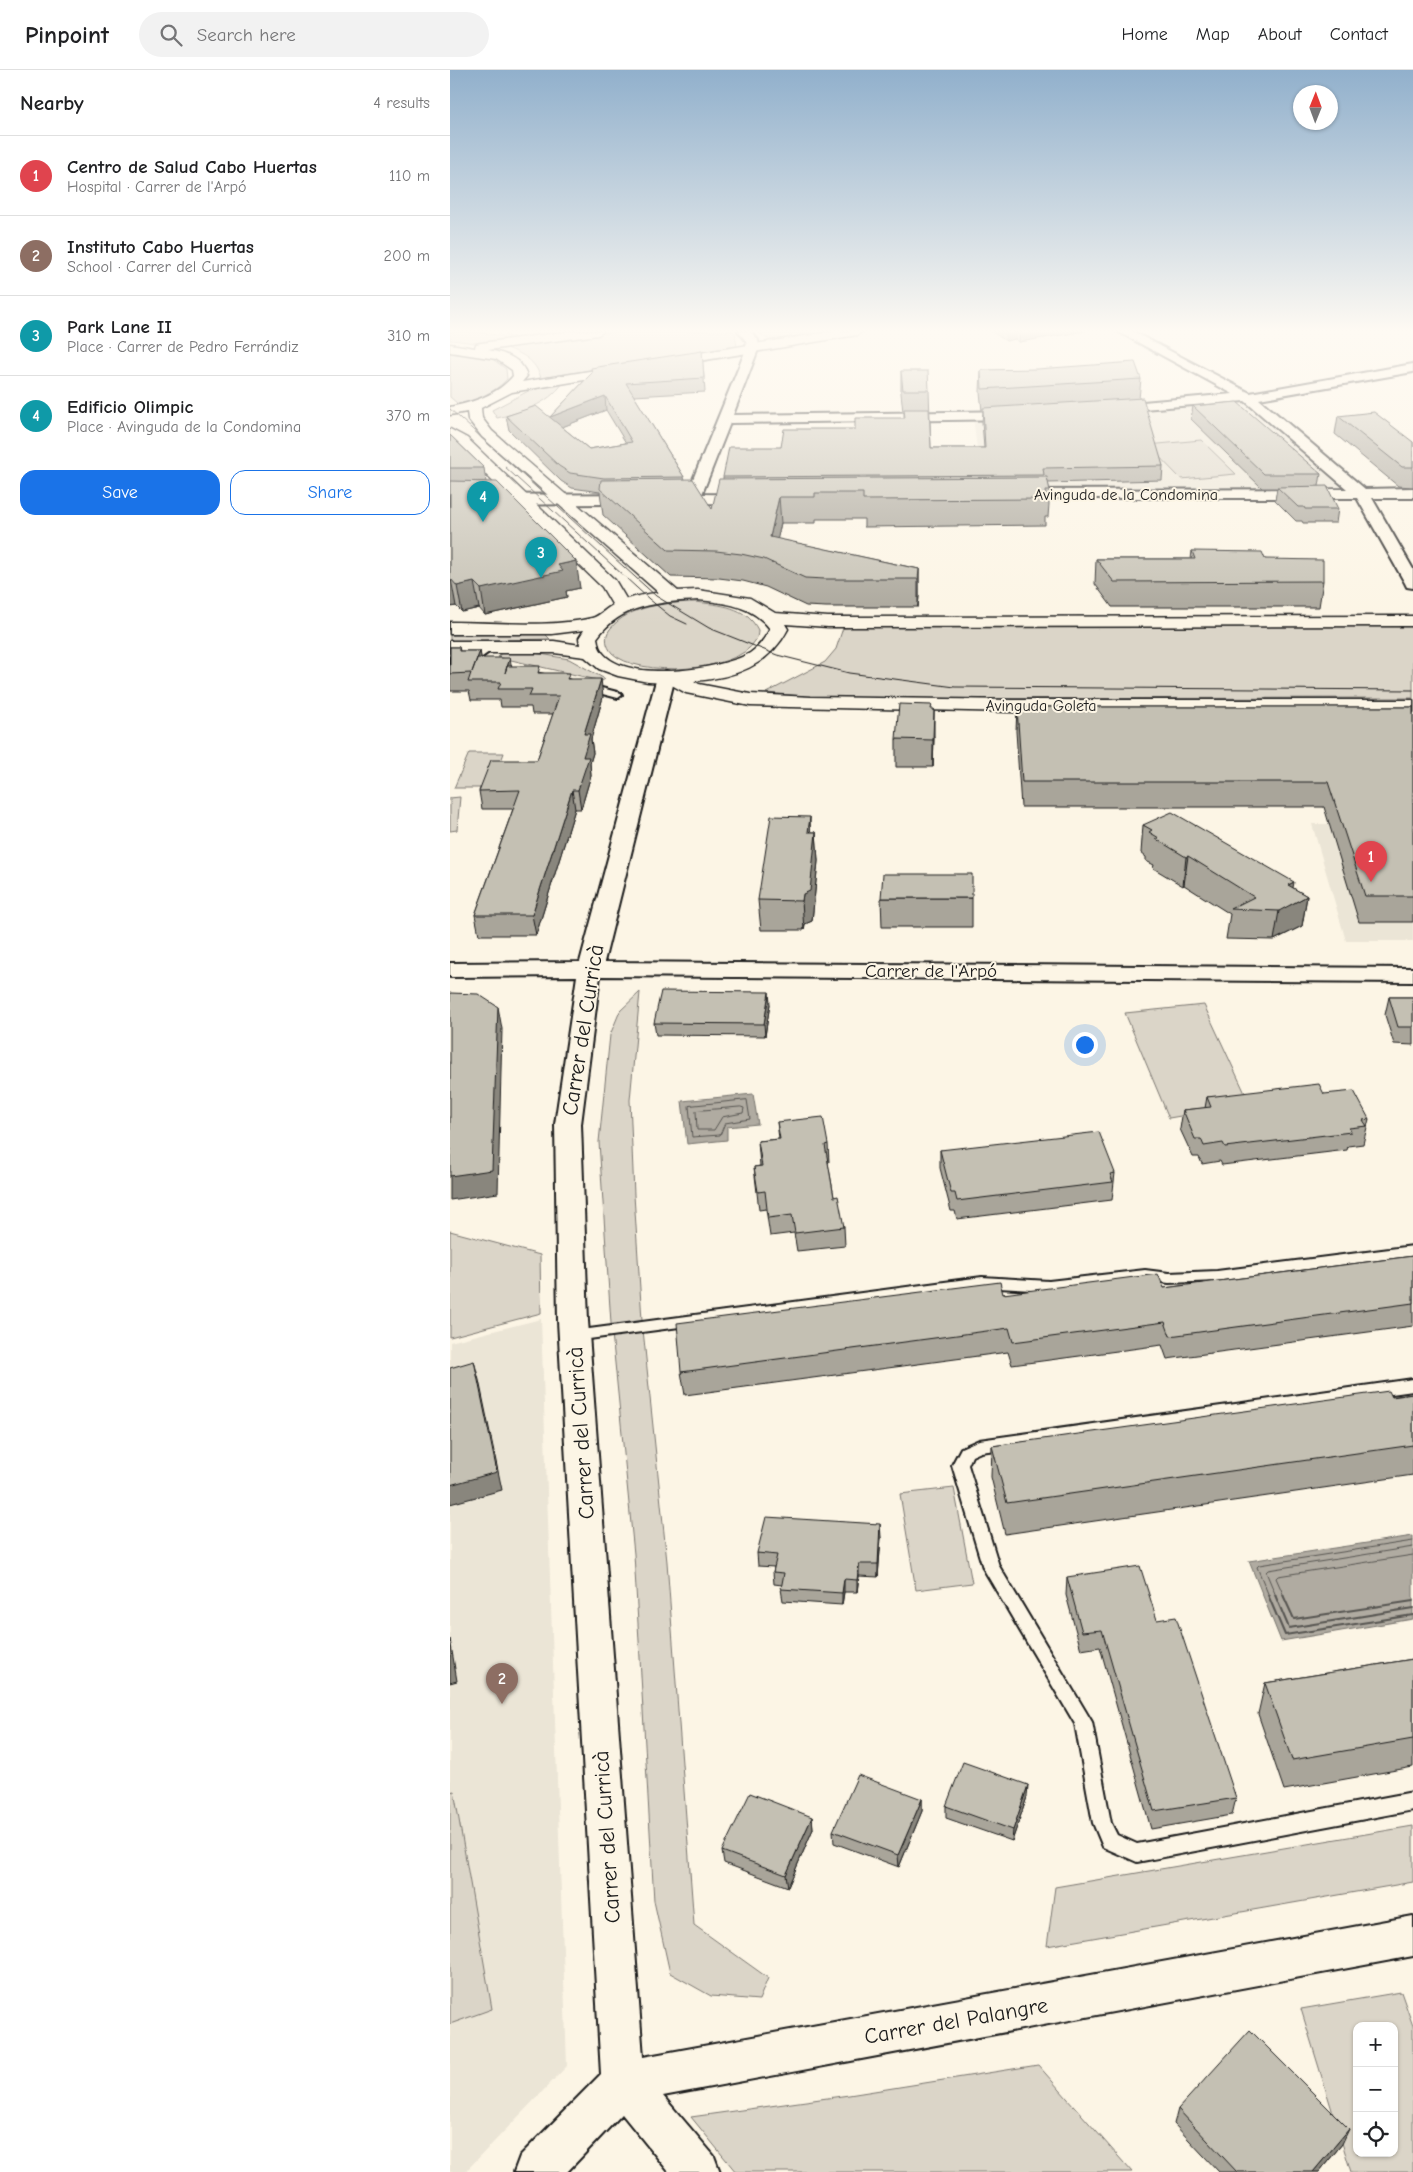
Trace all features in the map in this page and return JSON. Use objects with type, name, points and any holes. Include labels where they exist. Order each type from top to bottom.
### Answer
[{"type":"street","points":[[484,429],[673,596]]},
{"type":"street","points":[[694,498],[722,429]]},
{"type":"street","points":[[1286,429],[1362,494],[1413,583]]},
{"type":"street","points":[[450,433],[608,584],[622,607]]},
{"type":"street","name":"Avinguda de la Condomina","points":[[1003,496],[1413,493]]},
{"type":"street","points":[[450,500],[763,498]]},
{"type":"street","points":[[450,628],[552,628],[596,623],[622,607],[649,599],[698,595],[727,598],[764,610],[772,618],[778,629],[773,640],[759,656],[745,663],[711,674],[670,678],[637,674],[612,667],[592,652],[554,647],[491,656],[450,647]]},
{"type":"street","points":[[772,618],[828,622],[1413,621]]},
{"type":"street","points":[[592,652],[588,638],[596,623]]},
{"type":"street","name":"Avinguda Goleta","points":[[670,678],[693,690],[750,700],[811,703],[1014,706],[1413,706]]},
{"type":"street","name":"Carrer del Curricà","points":[[623,2082],[574,1336],[568,1124],[591,969],[670,678]]},
{"type":"street","name":"Carrer de l'Arpó","points":[[450,970],[591,969],[1413,975]]},
{"type":"street","name":"Carrer del Palangre","points":[[623,2082],[1413,1936]]},
{"type":"street","points":[[536,2172],[623,2082],[698,2172]]},
{"type":"lane","points":[[472,660],[491,656]]},
{"type":"lane","points":[[450,660],[472,660],[491,656]]},
{"type":"lane","points":[[573,684],[618,695]]},
{"type":"lane","points":[[574,1336],[982,1282],[1049,1286],[1145,1274],[1169,1278],[1217,1276],[1413,1251]]},
{"type":"lane","points":[[1413,1385],[979,1446],[966,1452],[960,1465],[991,1568],[1083,1722],[1102,1823],[1110,1841],[1137,1853],[1413,1801]]},
{"type":"shaded area","points":[[975,429],[1286,429],[1362,494],[983,496]]},
{"type":"shaded area","points":[[1201,440],[1236,474],[1181,479],[1148,445]]},
{"type":"shaded area","points":[[695,602],[723,606],[739,611],[753,622],[758,630],[756,640],[745,652],[729,660],[686,668],[663,669],[642,666],[625,661],[612,653],[608,647],[606,638],[608,632],[618,621],[627,615],[649,607]]},
{"type":"shaded area","points":[[873,626],[1413,626],[1413,698],[842,699],[766,693],[825,662],[836,649],[843,628]]},
{"type":"shaded area","points":[[545,634],[550,639],[450,641],[450,635]]},
{"type":"shaded area","points":[[501,653],[535,653],[569,659],[605,679],[602,681],[498,657]]},
{"type":"shaded area","points":[[469,753],[504,753],[491,788],[454,788]]},
{"type":"shaded area","points":[[460,797],[457,830],[450,831],[450,798]]},
{"type":"shaded area","points":[[1312,824],[1413,824],[1413,941],[1346,941]]},
{"type":"shaded area","points":[[640,992],[630,1100],[634,1195],[642,1320],[667,1562],[694,1925],[768,1978],[759,2000],[711,1996],[670,1973],[654,1901],[634,1554],[611,1323],[599,1142],[610,1035],[620,1011]]},
{"type":"shaded area","points":[[1204,1005],[1250,1104],[1169,1118],[1125,1013]]},
{"type":"shaded area","points":[[450,1231],[540,1255],[541,1313],[450,1337]]},
{"type":"shaded area","points":[[541,1319],[567,2066],[465,2172],[450,2172],[450,1342]]},
{"type":"shaded area","points":[[954,1488],[972,1583],[916,1590],[900,1494]]},
{"type":"shaded area","points":[[454,1791],[492,2009],[450,2024],[450,1792]]},
{"type":"shaded area","points":[[1413,1826],[1413,1882],[1047,1946],[1055,1887]]},
{"type":"shaded area","points":[[1401,1992],[1413,2026],[1413,2172],[1351,2172],[1301,2009]]},
{"type":"shaded area","points":[[1038,2065],[1132,2172],[736,2172],[691,2117],[849,2095]]},
{"type":"water","points":[[753,1094],[758,1124],[727,1127],[727,1140],[687,1144],[682,1101]]},
{"type":"water","points":[[1413,1536],[1413,1619],[1281,1641],[1249,1561]]},
{"type":"building","points":[[520,429],[564,429],[589,449],[632,442],[624,429],[654,429],[684,477],[604,478],[570,473],[559,466]]},
{"type":"building","points":[[784,429],[930,429],[931,448],[985,448],[984,429],[1152,429],[1163,466],[1043,468],[1044,475],[723,477],[729,447],[781,447]]},
{"type":"building","points":[[1217,429],[1269,429],[1321,474],[1264,474]]},
{"type":"building","points":[[1354,429],[1396,429],[1413,442],[1413,467],[1402,467]]},
{"type":"building","points":[[450,435],[484,468],[450,468]]},
{"type":"building","points":[[1047,477],[1050,491],[1045,491],[1046,499],[863,500],[863,493],[815,493],[815,497],[779,497],[770,537],[919,569],[918,579],[805,578],[764,559],[741,554],[716,551],[668,550],[600,489],[601,480],[693,479],[712,509],[719,479]]},
{"type":"building","points":[[450,481],[497,482],[576,561],[558,565],[563,571],[481,589],[474,582],[457,586],[450,580]]},
{"type":"building","points":[[1327,486],[1338,509],[1305,509],[1304,507],[1298,507],[1277,487]]},
{"type":"building","points":[[1192,551],[1262,552],[1265,559],[1323,560],[1323,581],[1114,582],[1096,559],[1195,559]]},
{"type":"building","points":[[450,647],[459,647],[459,651],[480,651],[477,658],[510,658],[507,666],[540,666],[538,673],[570,673],[567,679],[601,679],[584,734],[590,734],[583,757],[589,757],[578,790],[572,790],[532,915],[475,915],[520,790],[479,791],[491,760],[537,760],[559,696],[529,696],[532,689],[498,689],[501,682],[468,682],[471,673],[450,674]]},
{"type":"building","points":[[899,704],[932,705],[931,709],[934,709],[933,740],[896,739]]},
{"type":"building","points":[[1017,707],[1413,707],[1413,896],[1365,896],[1328,782],[1022,782]]},
{"type":"building","points":[[1172,812],[1294,882],[1288,885],[1307,896],[1279,911],[1230,909],[1254,897],[1188,856],[1186,857],[1156,839],[1159,838],[1149,832],[1152,830],[1143,825]]},
{"type":"building","points":[[771,816],[810,817],[808,832],[816,832],[810,891],[803,894],[802,901],[758,900]]},
{"type":"building","points":[[883,874],[972,874],[972,898],[881,898]]},
{"type":"building","points":[[661,991],[769,992],[764,1024],[654,1023]]},
{"type":"building","points":[[450,993],[478,994],[498,1007],[492,1170],[450,1176]]},
{"type":"building","points":[[1389,997],[1413,997],[1413,1027],[1398,1027]]},
{"type":"building","points":[[1319,1084],[1324,1094],[1354,1091],[1369,1119],[1363,1120],[1367,1126],[1349,1128],[1351,1132],[1225,1147],[1223,1143],[1204,1146],[1201,1139],[1195,1139],[1183,1110],[1211,1107],[1207,1097]]},
{"type":"building","points":[[823,1117],[828,1144],[825,1145],[834,1197],[838,1196],[844,1227],[795,1233],[792,1215],[768,1218],[765,1191],[758,1192],[754,1167],[762,1166],[758,1141],[780,1139],[777,1122]]},
{"type":"building","points":[[1099,1132],[1115,1173],[1110,1174],[1113,1182],[957,1201],[955,1193],[951,1193],[940,1150]]},
{"type":"building","points":[[1413,1256],[1413,1303],[1170,1336],[1165,1322],[1013,1342],[1009,1328],[681,1372],[677,1323],[1000,1282],[1003,1294],[1158,1274],[1164,1288]]},
{"type":"building","points":[[474,1361],[497,1472],[450,1485],[450,1368]]},
{"type":"building","points":[[1389,1391],[1392,1397],[1413,1394],[1413,1445],[1007,1503],[992,1446]]},
{"type":"building","points":[[766,1517],[880,1524],[878,1564],[859,1564],[857,1580],[844,1579],[842,1593],[781,1589],[784,1573],[773,1572],[777,1555],[757,1553]]},
{"type":"building","points":[[1140,1566],[1157,1620],[1176,1617],[1236,1798],[1154,1811],[1102,1630],[1082,1632],[1067,1577]]},
{"type":"building","points":[[1413,1659],[1413,1739],[1292,1760],[1265,1683]]},
{"type":"building","points":[[963,1762],[1028,1785],[1013,1830],[946,1806]]},
{"type":"building","points":[[858,1775],[922,1799],[898,1855],[833,1831]]},
{"type":"building","points":[[750,1793],[812,1817],[786,1875],[722,1851]]},
{"type":"building","points":[[1250,2030],[1349,2129],[1313,2172],[1237,2172],[1178,2109]]},
{"type":"tram line","points":[[472,429],[656,596],[709,628],[777,655],[849,673],[955,687],[1413,690]]},
{"type":"tram line","points":[[504,466],[649,599],[670,616],[687,624]]},
{"type":"place","name":"Edificio Olimpic","points":[[483,522]]},
{"type":"place","name":"Park Lane II","points":[[541,578]]},
{"type":"place","name":"Centro de Salud Cabo Huertas","points":[[1371,882]]},
{"type":"place","name":"Instituto Cabo Huertas","points":[[502,1704]]}]
